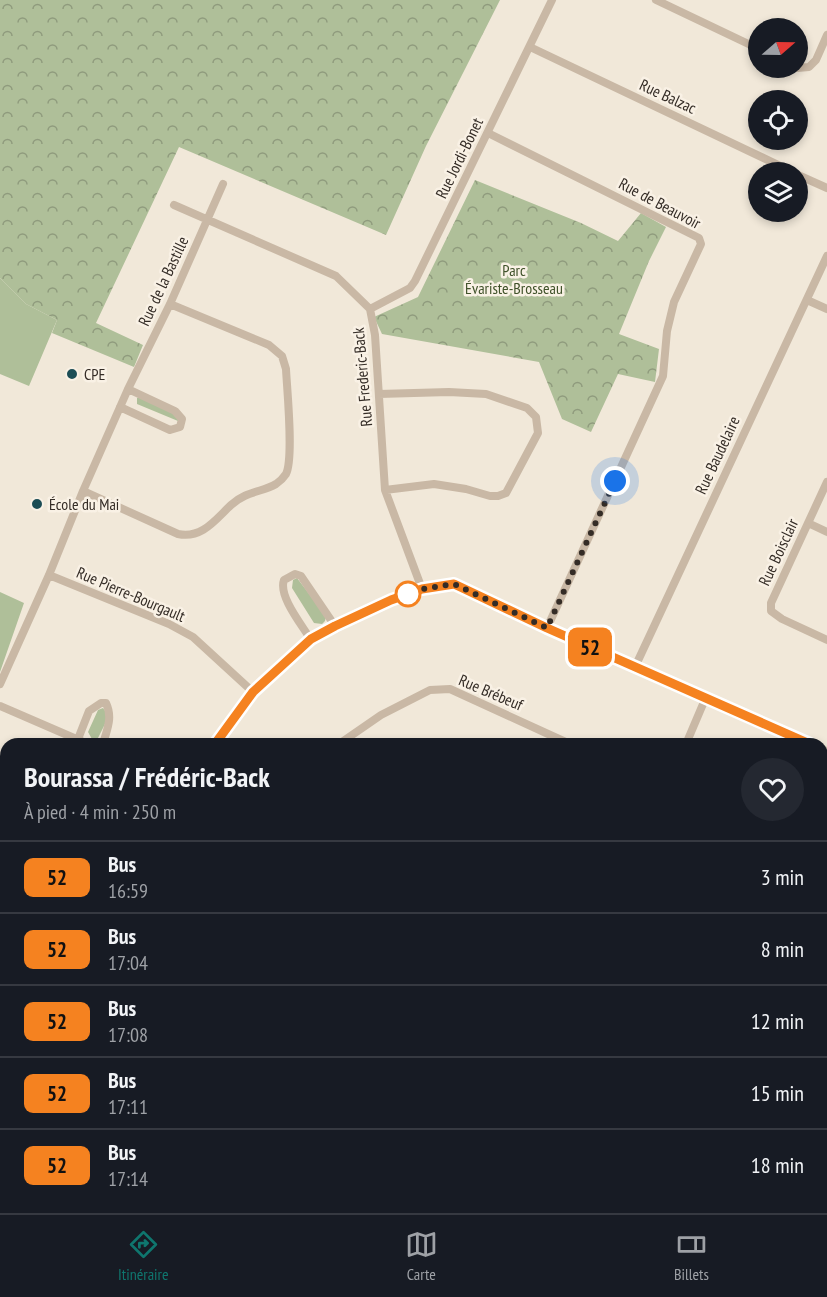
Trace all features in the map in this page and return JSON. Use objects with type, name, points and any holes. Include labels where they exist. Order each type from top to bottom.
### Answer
[{"type":"street","name":"Rue Jordi-Bonet","points":[[370,309],[410,288],[415,281],[552,0]]},
{"type":"street","points":[[656,0],[748,44]]},
{"type":"street","points":[[808,68],[816,60],[827,35]]},
{"type":"street","name":"Rue Balzac","points":[[530,47],[772,162]]},
{"type":"street","name":"Rue de Beauvoir","points":[[488,133],[699,238],[701,244],[674,302],[667,331],[663,376],[547,628]]},
{"type":"street","points":[[808,180],[827,189]]},
{"type":"street","name":"Rue de la Bastille","points":[[0,684],[49,575],[82,491],[128,389],[170,304],[223,184]]},
{"type":"street","name":"Rue Frederic-Back","points":[[174,205],[336,276],[370,309],[375,335],[385,490],[422,589]]},
{"type":"street","name":"Rue Baudelaire","points":[[635,667],[827,256]]},
{"type":"street","points":[[807,300],[827,309]]},
{"type":"street","points":[[82,491],[178,534],[188,536],[205,530],[234,502],[253,491],[276,484],[286,475],[289,458],[286,369],[282,356],[269,345],[170,304]]},
{"type":"street","points":[[120,407],[170,430],[180,426],[182,419],[175,411],[128,389]]},
{"type":"street","points":[[379,394],[449,392],[486,394],[527,408],[536,417],[538,433],[506,493],[498,496],[434,484],[385,490]]},
{"type":"street","name":"Rue Boisclair","points":[[827,482],[771,603],[771,611],[782,619],[827,640]]},
{"type":"street","points":[[808,523],[827,532]]},
{"type":"street","points":[[311,639],[284,597],[281,587],[284,580],[295,574],[301,576],[335,626]]},
{"type":"street","name":"Rue Pierre-Bourgault","points":[[49,575],[169,624],[193,637],[253,692]]},
{"type":"street","points":[[219,738],[253,692],[311,639],[335,626],[422,589],[454,584],[547,628],[797,738]]},
{"type":"street","name":"Rue Brébeuf","points":[[348,738],[381,715],[430,690],[450,690],[557,738]]},
{"type":"street","points":[[689,738],[706,697]]},
{"type":"street","points":[[78,738],[89,711],[101,703],[106,704],[111,712],[104,738]]},
{"type":"street","points":[[0,706],[76,738]]},
{"type":"green space","points":[[0,0],[500,0],[426,146],[386,235],[179,147],[96,323],[143,345],[134,367],[52,333],[57,320],[26,304],[0,278]]},
{"type":"green space","name":"Parc Évariste-Brosseau","points":[[475,180],[581,223],[618,241],[641,213],[666,227],[649,261],[619,334],[659,349],[655,382],[618,374],[591,432],[562,419],[539,362],[382,334],[374,317],[418,297]]},
{"type":"green space","points":[[0,278],[26,304],[57,320],[29,386],[0,374]]},
{"type":"green space","points":[[141,397],[181,415],[178,421],[137,404],[137,398]]},
{"type":"green space","points":[[297,578],[326,616],[322,624],[314,623],[292,588],[293,580]]},
{"type":"green space","points":[[0,592],[24,603],[0,672]]},
{"type":"green space","points":[[103,708],[109,716],[98,738],[91,738],[88,732],[98,710]]},
{"type":"bus line","name":"52","points":[[219,738],[253,692],[291,660],[311,639],[391,600],[422,589],[454,584],[547,628],[797,738]]},
{"type":"place","name":"CPE","points":[[72,374]]},
{"type":"place","name":"École du Mai","points":[[37,504]]},
{"type":"route","points":[[408,594],[406,595],[422,589],[454,584],[547,628],[615,481]]}]
